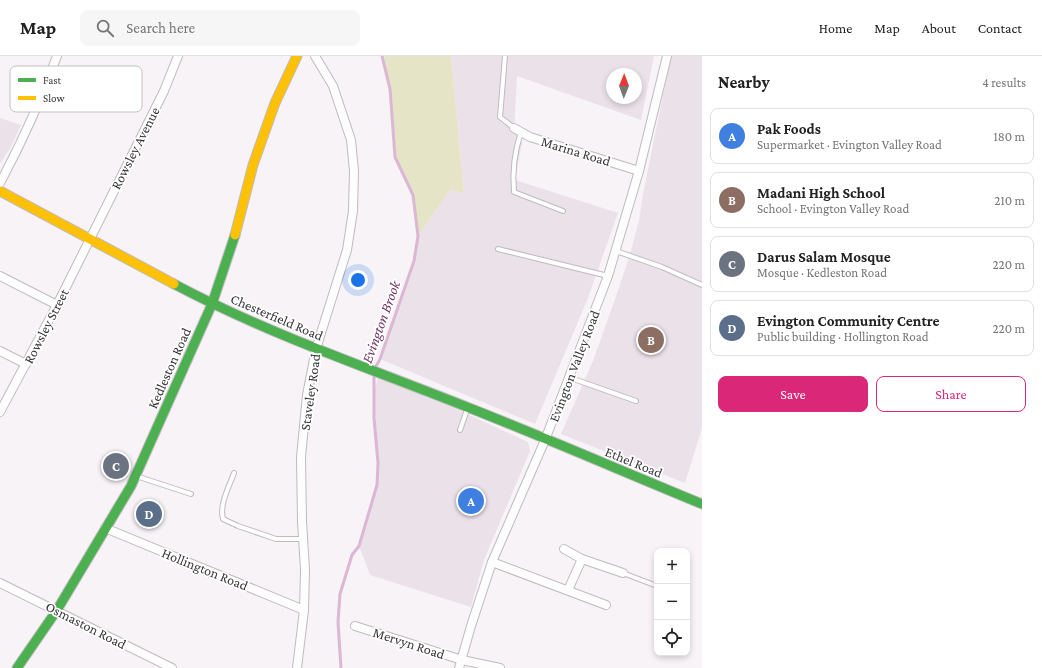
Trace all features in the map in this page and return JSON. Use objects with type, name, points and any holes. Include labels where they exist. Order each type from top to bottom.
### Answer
[{"type":"street","points":[[53,66],[57,56]]},
{"type":"street","name":"Rowsley Avenue","points":[[90,239],[164,91],[178,56]]},
{"type":"street","name":"Kedleston Road","points":[[16,668],[57,610],[136,476],[212,304],[233,242],[253,165],[275,103],[297,56]]},
{"type":"street","name":"Staveley Road","points":[[297,668],[304,610],[305,570],[301,457],[307,395],[316,349],[347,250],[353,211],[354,171],[350,140],[333,86],[315,56]]},
{"type":"street","name":"Evington Valley Road","points":[[461,664],[492,562],[545,440],[608,276],[638,171],[667,56]]},
{"type":"street","points":[[0,183],[35,112]]},
{"type":"street","name":"Marina Road","points":[[518,130],[530,137],[638,171]]},
{"type":"street","name":"Chesterfield Road","points":[[0,191],[212,304],[316,349],[556,444]]},
{"type":"street","name":"Rowsley Street","points":[[0,412],[90,239]]},
{"type":"street","points":[[0,276],[57,305]]},
{"type":"street","points":[[0,351],[26,364]]},
{"type":"street","name":"Ethel Road","points":[[556,444],[702,504]]},
{"type":"street","name":"Hollington Road","points":[[106,528],[304,610]]},
{"type":"street","points":[[564,549],[582,559],[623,573]]},
{"type":"street","points":[[568,590],[582,559]]},
{"type":"street","points":[[492,562],[606,605]]},
{"type":"street","name":"Osmaston Road","points":[[0,583],[172,668]]},
{"type":"street","name":"Mervyn Road","points":[[355,626],[461,664],[500,668]]},
{"type":"lane","points":[[505,56],[500,117],[518,130],[512,172],[514,192],[563,211]]},
{"type":"lane","points":[[498,249],[608,276]]},
{"type":"lane","points":[[616,250],[662,266],[702,285]]},
{"type":"lane","points":[[568,377],[636,401]]},
{"type":"lane","points":[[460,430],[468,408]]},
{"type":"lane","points":[[234,473],[221,513],[223,519],[276,540],[303,539]]},
{"type":"lane","points":[[136,476],[191,494]]},
{"type":"lane","points":[[623,573],[654,585]]},
{"type":"shaded area","points":[[451,56],[654,56],[641,120],[517,76],[514,131],[522,143],[515,180],[618,213],[588,298],[535,424],[380,359],[414,261],[418,236],[450,190],[464,193]]},
{"type":"shaded area","points":[[671,56],[702,56],[702,428],[685,483],[561,434],[593,361],[630,254],[639,221],[643,194]]},
{"type":"shaded area","points":[[0,118],[21,125],[12,145],[0,164]]},
{"type":"shaded area","points":[[378,378],[456,409],[528,442],[530,451],[484,560],[471,607],[370,575],[359,546],[377,485],[378,463],[374,391]]},
{"type":"green space","points":[[382,56],[451,56],[464,193],[450,190],[418,236],[413,195],[395,157],[390,89]]},
{"type":"waterway","name":"Evington Brook","points":[[374,370],[380,359],[414,261],[418,236],[413,195],[395,157],[390,89],[382,56]]},
{"type":"waterway","name":"Evington Brook","points":[[341,668],[338,622],[340,594],[352,555],[359,546],[377,485],[378,463],[374,418],[374,375]]},
{"type":"traffic: fast","points":[[17,668],[57,610],[131,486],[212,304],[235,235]]},
{"type":"traffic: fast","points":[[174,284],[282,335],[497,419],[702,504]]},
{"type":"traffic: slow","points":[[235,235],[253,165],[275,103],[297,56]]},
{"type":"traffic: slow","points":[[0,191],[174,284]]},
{"type":"place","name":"Madani High School","points":[[651,340]]},
{"type":"place","name":"Darus Salam Mosque","points":[[116,466]]},
{"type":"place","name":"Pak Foods","points":[[471,501]]},
{"type":"place","name":"Evington Community Centre","points":[[149,514]]}]
